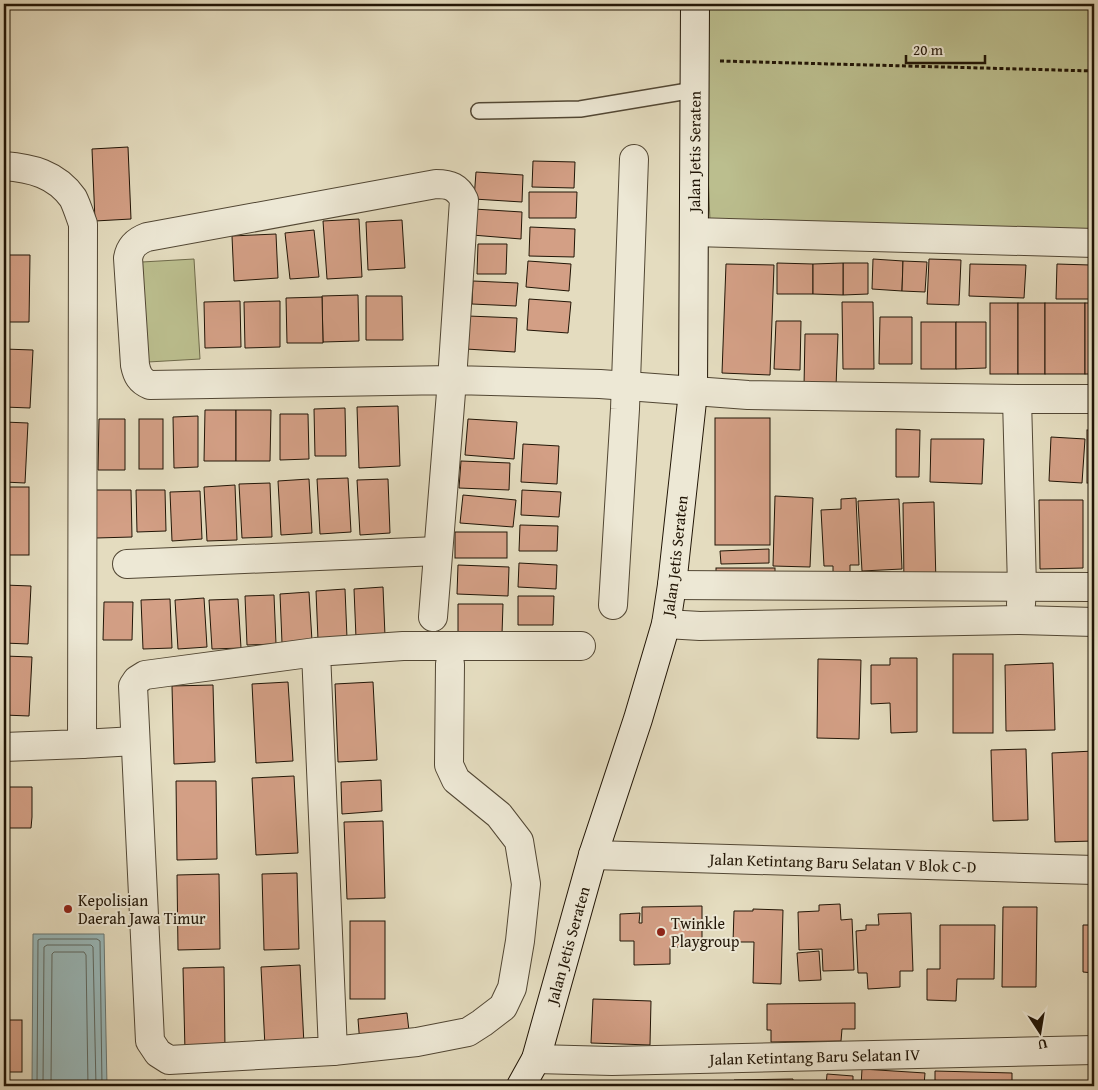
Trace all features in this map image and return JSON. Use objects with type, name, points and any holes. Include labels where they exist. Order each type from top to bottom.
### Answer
[{"type":"street","name":"Jalan Jetis Seraten","points":[[521,1086],[536,1059],[592,855],[638,719],[666,624],[693,392],[695,4]]},
{"type":"street","points":[[613,605],[618,542],[634,159]]},
{"type":"street","points":[[4,166],[26,167],[46,174],[62,186],[73,199],[83,224],[82,744]]},
{"type":"street","points":[[433,617],[452,380],[464,200],[461,194],[450,185],[436,184],[138,240],[129,253],[128,258],[135,365],[138,376],[144,383],[150,385],[452,380],[600,384],[748,395],[1094,399]]},
{"type":"street","points":[[694,232],[1094,242]]},
{"type":"street","points":[[1017,399],[1022,587],[1020,620]]},
{"type":"street","points":[[127,564],[438,552]]},
{"type":"street","points":[[672,585],[1094,587]]},
{"type":"street","points":[[666,624],[700,626],[1020,620],[1094,622]]},
{"type":"street","points":[[451,655],[449,765],[456,780],[499,815],[519,841],[526,884],[520,941],[512,988],[503,1007],[468,1032],[417,1042],[333,1051],[169,1060],[158,1053],[150,1041],[133,686],[137,680],[145,675],[316,652],[420,645],[451,655],[581,646]]},
{"type":"street","points":[[316,652],[333,1051]]},
{"type":"street","points":[[4,747],[135,741]]},
{"type":"street","name":"Jalan Ketintang Baru Selatan V Blok C-D","points":[[592,855],[1094,870]]},
{"type":"street","name":"Jalan Ketintang Baru Selatan IV","points":[[536,1059],[612,1061],[1094,1050]]},
{"type":"lane","points":[[479,111],[580,109],[694,90]]},
{"type":"path","points":[[721,61],[1094,71]]},
{"type":"green space","points":[[701,4],[1094,4],[1094,230],[710,221]]},
{"type":"green space","points":[[194,259],[200,359],[148,362],[142,262]]},
{"type":"water","points":[[33,934],[104,934],[107,1086],[32,1086]]},
{"type":"building","points":[[128,147],[131,219],[95,221],[92,149]]},
{"type":"building","points":[[533,161],[575,162],[574,188],[532,187]]},
{"type":"building","points":[[476,172],[523,175],[522,202],[474,199]]},
{"type":"building","points":[[529,192],[577,192],[576,218],[529,218]]},
{"type":"building","points":[[474,209],[522,212],[521,239],[472,235]]},
{"type":"building","points":[[359,219],[362,277],[327,279],[323,221]]},
{"type":"building","points":[[402,220],[405,268],[368,270],[366,222]]},
{"type":"building","points":[[530,227],[575,229],[574,257],[529,256]]},
{"type":"building","points":[[314,230],[319,277],[290,279],[285,233]]},
{"type":"building","points":[[276,234],[278,278],[234,281],[232,236]]},
{"type":"building","points":[[478,244],[507,244],[506,274],[477,274]]},
{"type":"building","points":[[4,255],[30,255],[29,322],[4,322]]},
{"type":"building","points":[[873,259],[903,261],[902,291],[872,289]]},
{"type":"building","points":[[929,259],[961,260],[959,305],[927,304]]},
{"type":"building","points":[[528,261],[571,264],[569,291],[526,287]]},
{"type":"building","points":[[903,261],[927,262],[925,292],[902,291]]},
{"type":"building","points":[[777,263],[813,264],[813,294],[777,294]]},
{"type":"building","points":[[843,263],[868,263],[868,294],[843,295]]},
{"type":"building","points":[[843,263],[843,295],[813,294],[813,264]]},
{"type":"building","points":[[726,264],[774,265],[770,375],[722,373]]},
{"type":"building","points":[[970,264],[1026,265],[1024,298],[969,296]]},
{"type":"building","points":[[1057,264],[1090,265],[1089,299],[1056,299]]},
{"type":"building","points":[[473,281],[518,283],[516,306],[472,304]]},
{"type":"building","points":[[358,295],[359,341],[323,342],[322,296]]},
{"type":"building","points":[[366,296],[402,296],[403,340],[366,340]]},
{"type":"building","points":[[322,297],[323,343],[287,343],[286,298]]},
{"type":"building","points":[[529,299],[571,302],[568,333],[527,330]]},
{"type":"building","points":[[240,301],[241,347],[205,348],[204,302]]},
{"type":"building","points":[[280,301],[280,347],[245,348],[244,302]]},
{"type":"building","points":[[842,302],[873,302],[874,369],[843,369]]},
{"type":"building","points":[[990,303],[1018,303],[1018,374],[990,374]]},
{"type":"building","points":[[1018,303],[1045,303],[1045,374],[1018,374]]},
{"type":"building","points":[[1045,303],[1085,303],[1085,374],[1045,374]]},
{"type":"building","points":[[1085,303],[1094,303],[1094,374],[1085,374]]},
{"type":"building","points":[[468,316],[517,318],[515,352],[466,349]]},
{"type":"building","points":[[880,317],[912,317],[912,364],[879,364]]},
{"type":"building","points":[[776,321],[801,321],[800,370],[774,369]]},
{"type":"building","points":[[921,322],[956,322],[956,369],[921,369]]},
{"type":"building","points":[[956,322],[986,322],[986,368],[956,369]]},
{"type":"building","points":[[805,334],[838,334],[836,387],[804,386]]},
{"type":"building","points":[[4,349],[33,350],[30,408],[4,407]]},
{"type":"building","points":[[398,406],[400,466],[359,468],[357,407]]},
{"type":"building","points":[[345,408],[346,456],[315,456],[314,409]]},
{"type":"building","points":[[205,410],[236,410],[236,461],[204,461]]},
{"type":"building","points":[[236,410],[271,410],[270,461],[236,461]]},
{"type":"building","points":[[280,414],[308,414],[309,459],[280,460]]},
{"type":"building","points":[[198,416],[198,467],[174,468],[173,417]]},
{"type":"building","points":[[715,418],[770,418],[770,545],[715,545]]},
{"type":"building","points":[[99,419],[125,419],[125,470],[98,470]]},
{"type":"building","points":[[139,419],[163,419],[163,469],[139,469]]},
{"type":"building","points":[[468,419],[517,422],[514,459],[465,455]]},
{"type":"building","points":[[4,422],[28,423],[25,483],[4,482]]},
{"type":"building","points":[[896,429],[920,430],[919,477],[896,477]]},
{"type":"building","points":[[1087,430],[1094,430],[1094,483],[1087,483]]},
{"type":"building","points":[[1051,437],[1085,439],[1082,483],[1049,481]]},
{"type":"building","points":[[931,439],[984,439],[982,484],[930,482]]},
{"type":"building","points":[[523,444],[559,446],[557,484],[521,482]]},
{"type":"building","points":[[461,461],[510,463],[509,490],[459,488]]},
{"type":"building","points":[[348,478],[351,532],[320,534],[317,479]]},
{"type":"building","points":[[309,479],[312,533],[281,535],[278,481]]},
{"type":"building","points":[[388,479],[390,533],[360,535],[357,480]]},
{"type":"building","points":[[270,483],[272,537],[242,538],[239,484]]},
{"type":"building","points":[[235,485],[237,540],[207,541],[204,487]]},
{"type":"building","points":[[4,487],[29,487],[29,555],[4,555]]},
{"type":"building","points":[[95,490],[131,490],[132,537],[96,538]]},
{"type":"building","points":[[136,490],[165,490],[166,531],[137,532]]},
{"type":"building","points":[[522,490],[561,492],[559,517],[521,515]]},
{"type":"building","points":[[200,491],[202,539],[172,541],[170,492]]},
{"type":"building","points":[[463,495],[516,500],[513,527],[460,523]]},
{"type":"building","points":[[775,496],[813,498],[810,567],[773,566]]},
{"type":"building","points":[[856,498],[859,565],[850,565],[850,574],[833,575],[833,566],[824,566],[821,510],[841,509],[841,499]]},
{"type":"building","points":[[899,499],[902,569],[862,571],[858,501]]},
{"type":"building","points":[[1039,500],[1083,500],[1083,568],[1040,569]]},
{"type":"building","points":[[934,502],[936,584],[904,585],[903,503]]},
{"type":"building","points":[[520,525],[558,526],[557,551],[519,551]]},
{"type":"building","points":[[455,532],[507,532],[507,558],[455,558]]},
{"type":"building","points":[[769,549],[769,563],[721,564],[720,551]]},
{"type":"building","points":[[519,563],[557,565],[556,589],[518,587]]},
{"type":"building","points":[[458,565],[509,567],[508,596],[457,594]]},
{"type":"building","points":[[716,568],[775,568],[775,585],[716,585]]},
{"type":"building","points":[[4,585],[31,586],[28,644],[4,643]]},
{"type":"building","points":[[383,587],[385,636],[356,638],[354,589]]},
{"type":"building","points":[[345,589],[347,638],[318,640],[316,591]]},
{"type":"building","points":[[309,592],[312,641],[282,643],[280,594]]},
{"type":"building","points":[[274,595],[276,644],[247,645],[245,596]]},
{"type":"building","points":[[518,596],[554,596],[553,625],[518,625]]},
{"type":"building","points":[[204,598],[207,647],[178,649],[175,600]]},
{"type":"building","points":[[170,599],[172,648],[143,649],[141,600]]},
{"type":"building","points":[[238,599],[241,648],[212,649],[209,600]]},
{"type":"building","points":[[104,602],[133,602],[132,640],[103,640]]},
{"type":"building","points":[[458,604],[503,604],[502,634],[458,634]]},
{"type":"building","points":[[953,654],[993,654],[993,733],[953,733]]},
{"type":"building","points":[[4,656],[32,657],[29,716],[4,715]]},
{"type":"building","points":[[890,658],[917,658],[917,732],[891,733],[890,703],[871,704],[871,665],[890,665]]},
{"type":"building","points":[[818,659],[861,660],[859,739],[817,738]]},
{"type":"building","points":[[1053,663],[1055,730],[1006,731],[1005,665]]},
{"type":"building","points":[[288,682],[293,761],[256,763],[252,684]]},
{"type":"building","points":[[373,682],[377,760],[338,762],[335,684]]},
{"type":"building","points":[[213,685],[215,762],[174,764],[172,686]]},
{"type":"building","points":[[1026,749],[1028,820],[993,821],[991,750]]},
{"type":"building","points":[[1094,751],[1094,841],[1055,842],[1052,753]]},
{"type":"building","points":[[294,776],[298,853],[256,855],[252,778]]},
{"type":"building","points":[[381,780],[382,811],[342,814],[341,782]]},
{"type":"building","points":[[176,781],[216,781],[217,859],[177,860]]},
{"type":"building","points":[[4,787],[32,787],[31,828],[6,828],[6,855],[4,855]]},
{"type":"building","points":[[383,821],[385,898],[347,899],[344,822]]},
{"type":"building","points":[[297,873],[299,949],[264,950],[262,874]]},
{"type":"building","points":[[219,874],[220,949],[178,950],[177,875]]},
{"type":"building","points":[[840,904],[841,920],[852,919],[854,970],[823,971],[822,949],[799,950],[798,912],[819,911],[819,905]]},
{"type":"building","name":"Twinkle Playgroup","points":[[702,906],[702,947],[670,947],[670,964],[634,965],[634,941],[620,941],[620,914],[640,913],[639,923],[642,923],[642,907]]},
{"type":"building","points":[[1003,907],[1037,907],[1036,987],[1002,987]]},
{"type":"building","points":[[753,909],[783,910],[781,984],[753,983],[754,942],[733,942],[734,911],[753,911]]},
{"type":"building","points":[[911,913],[913,971],[900,971],[900,987],[868,989],[867,973],[858,973],[856,931],[866,930],[866,925],[879,925],[878,914]]},
{"type":"building","points":[[350,921],[385,921],[385,999],[350,999]]},
{"type":"building","points":[[940,925],[995,925],[994,979],[957,979],[956,1001],[927,1000],[927,969],[940,969]]},
{"type":"building","points":[[1083,925],[1094,925],[1094,973],[1083,972]]},
{"type":"building","points":[[819,951],[821,980],[799,981],[797,953]]},
{"type":"building","points":[[300,965],[304,1045],[265,1047],[261,967]]},
{"type":"building","points":[[224,967],[225,1050],[185,1051],[183,968]]},
{"type":"building","points":[[593,999],[651,1001],[650,1045],[591,1043]]},
{"type":"building","points":[[855,1003],[855,1029],[842,1029],[841,1041],[771,1042],[771,1030],[767,1030],[767,1004]]},
{"type":"building","points":[[407,1013],[410,1040],[360,1045],[358,1019]]},
{"type":"building","points":[[4,1020],[22,1020],[22,1072],[4,1072]]},
{"type":"building","points":[[862,1069],[925,1073],[924,1086],[861,1086]]},
{"type":"building","points":[[935,1071],[1012,1073],[1012,1086],[935,1086]]},
{"type":"building","points":[[827,1074],[853,1076],[853,1086],[826,1086]]},
{"type":"building","points":[[793,1079],[793,1086],[734,1086],[734,1080]]},
{"type":"building","points":[[166,1080],[166,1086],[124,1086],[124,1082]]},
{"type":"building","points":[[176,1081],[200,1082],[200,1086],[176,1086]]},
{"type":"building","points":[[645,1081],[695,1081],[695,1086],[644,1086]]},
{"type":"building","points":[[312,1083],[338,1083],[338,1086],[312,1086]]},
{"type":"building","points":[[615,1084],[635,1084],[635,1086],[615,1086]]},
{"type":"place","name":"Kepolisian Daerah Jawa Timur","points":[[68,909]]},
{"type":"place","name":"Twinkle Playgroup","points":[[661,932]]}]
